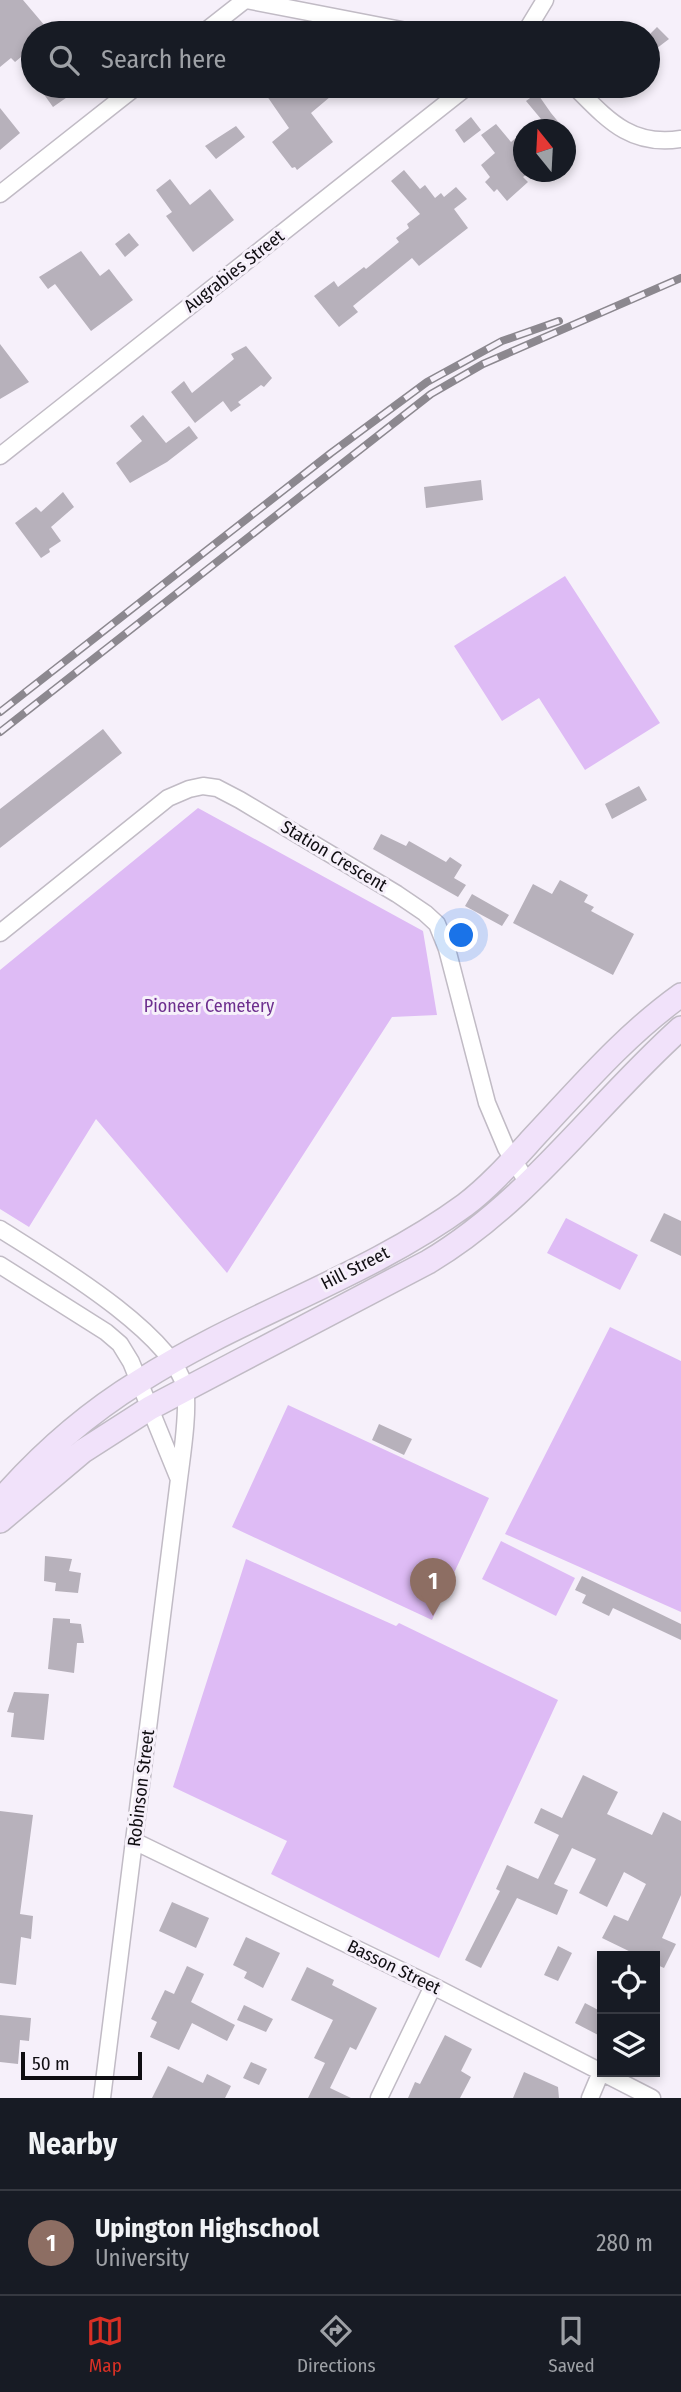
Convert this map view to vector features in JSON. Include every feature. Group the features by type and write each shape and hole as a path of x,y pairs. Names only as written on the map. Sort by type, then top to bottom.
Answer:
{"street":[{"path":"218,21 245,0 354,21"},
{"path":"532,21 545,0"},
{"path":"0,194 122,98"},
{"name":"Augrabies Street","path":"0,456 453,98"},
{"path":"587,98 623,131 649,139 681,139"},
{"name":"Station Crescent","path":"0,933 167,799 190,789 204,786 217,788 397,894 437,924 447,949 483,1091 513,1160 529,1185"},
{"name":"Hill Street","path":"0,1501 42,1457 94,1412 139,1381 374,1259 429,1229 467,1204 513,1160 622,1044 681,995"},
{"name":"Hill Street","path":"0,1521 83,1451 150,1408 436,1257 469,1236 529,1185 622,1085 681,1028"},
{"path":"0,1228 148,1333 172,1362 185,1388"},
{"path":"0,1265 113,1338 120,1344 139,1381"},
{"name":"Robinson Street","path":"139,1381 179,1479"},
{"name":"Robinson Street","path":"102,2098 179,1479 185,1388"},
{"name":"Basson Street","path":"134,1840 433,1986 597,2070"},
{"path":"379,2098 433,1986"},
{"path":"590,2098 599,2077"},
{"name":"Basson Street","path":"611,2077 652,2098"}],"green space":[{"path":"565,576 660,723 585,770 539,698 502,721 454,646"},
{"name":"Pioneer Cemetery","path":"198,808 423,931 437,1015 392,1017 227,1273 96,1119 29,1227 0,1209 0,970"},
{"path":"566,1218 638,1255 620,1290 547,1253"},
{"path":"610,1327 681,1361 681,1612 505,1534"},
{"path":"288,1405 489,1498 432,1620 232,1527"},
{"path":"501,1541 575,1578 556,1616 482,1579"},
{"path":"246,1559 396,1626 399,1623 558,1700 439,1958 271,1874 287,1841 173,1787"}],"building":[{"path":"0,0 23,0 41,21 21,21 21,57 15,62 11,58 0,67"},
{"path":"660,30 669,39 660,46"},
{"path":"47,98 66,98 53,107"},
{"path":"268,98 329,98 311,113 333,142 297,170 292,168 272,142 289,128"},
{"path":"530,98 540,98 556,119 541,119 526,101"},
{"path":"0,108 20,133 0,150"},
{"path":"471,117 481,130 464,143 455,130"},
{"path":"496,124 511,142 513,140 513,182 528,182 507,201 497,189 494,192 485,182 490,177 481,165 495,153 481,135"},
{"path":"236,126 245,137 216,159 205,146"},
{"path":"404,170 420,189 425,185 435,198 441,193 444,197 456,187 467,199 454,209 468,228 419,266 412,258 353,306 358,312 339,327 314,296 334,281 338,287 364,267 366,269 399,242 396,238 409,228 407,224 420,214 391,181"},
{"path":"170,179 190,205 210,189 234,220 193,252 166,216 172,212 156,190"},
{"path":"129,233 139,245 125,257 115,244"},
{"path":"81,251 100,276 109,269 133,300 91,331 55,284 48,289 39,277"},
{"path":"0,344 29,382 0,399"},
{"path":"246,346 272,378 264,387 261,385 238,402 241,405 231,412 223,401 195,423 171,392 184,381 192,393 234,359 231,354"},
{"path":"143,415 166,443 189,426 198,438 167,462 130,483 116,463 142,441 130,426"},
{"path":"481,480 483,500 426,508 424,487"},
{"path":"63,492 74,507 51,527 61,541 41,558 15,523 36,507 41,512"},
{"path":"103,729 122,753 0,848 0,809"},
{"path":"639,786 647,800 612,819 605,804"},
{"path":"381,834 406,846 409,841 446,862 450,857 462,865 454,878 466,885 458,897 373,849"},
{"path":"560,880 588,895 584,902 594,907 591,911 634,934 613,975 513,923 533,884 552,894"},
{"path":"472,894 509,915 502,926 465,906"},
{"path":"664,1213 681,1221 681,1256 650,1241"},
{"path":"379,1424 412,1439 404,1455 372,1440"},
{"path":"45,1556 72,1559 69,1571 81,1573 78,1593 55,1591 56,1583 44,1581"},
{"path":"582,1576 681,1624 681,1640 613,1608 609,1616 582,1603 586,1595 575,1590"},
{"path":"53,1618 70,1619 70,1623 81,1624 84,1643 77,1643 74,1673 48,1669"},
{"path":"14,1692 49,1694 44,1740 11,1737 14,1713 7,1712"},
{"path":"583,1775 618,1792 607,1814 652,1835 663,1812 681,1821 681,1895 662,1938 676,1944 664,1968 660,1966 660,1951 629,1951 602,1938 614,1915 628,1921 646,1884 624,1872 607,1907 579,1893 596,1859 572,1848 554,1884 568,1890 557,1915 517,1898 481,1968 465,1960 500,1891 496,1889 507,1865 538,1879 559,1835 534,1823 541,1808 562,1818"},
{"path":"0,1811 33,1815 20,1914 33,1916 31,1939 21,1937 16,1985 0,1983"},
{"path":"172,1902 209,1918 196,1948 159,1931"},
{"path":"246,1937 280,1953 263,1988 244,1978 247,1972 233,1965"},
{"path":"558,1946 572,1953 558,1981 544,1975"},
{"path":"187,1966 204,1974 191,2002 235,2025 227,2041 192,2023 179,2050 150,2037 157,2022 151,2019 165,1990 174,1994"},
{"path":"307,1967 334,1980 332,1985 377,2008 356,2050 350,2047 330,2088 351,2098 308,2098 325,2063 314,2058 333,2020 291,2000"},
{"path":"585,2003 597,2009 597,2034 575,2023"},
{"path":"244,2005 273,2019 266,2032 237,2020"},
{"path":"0,2015 31,2018 29,2041 20,2040 18,2064 0,2062"},
{"path":"445,2035 472,2049 461,2071 471,2077 460,2098 408,2098 415,2082 420,2084"},
{"path":"251,2062 267,2069 259,2085 243,2078"},
{"path":"168,2066 203,2083 207,2074 231,2086 225,2098 152,2098"},
{"path":"524,2072 558,2087 559,2098 513,2098"}],"railway":[{"path":"0,732 431,394 483,364 681,278"},
{"path":"0,712 331,453 427,382 502,341 559,321"}],"place":[{"name":"Upington Highschool","path":"433,1616"}]}
